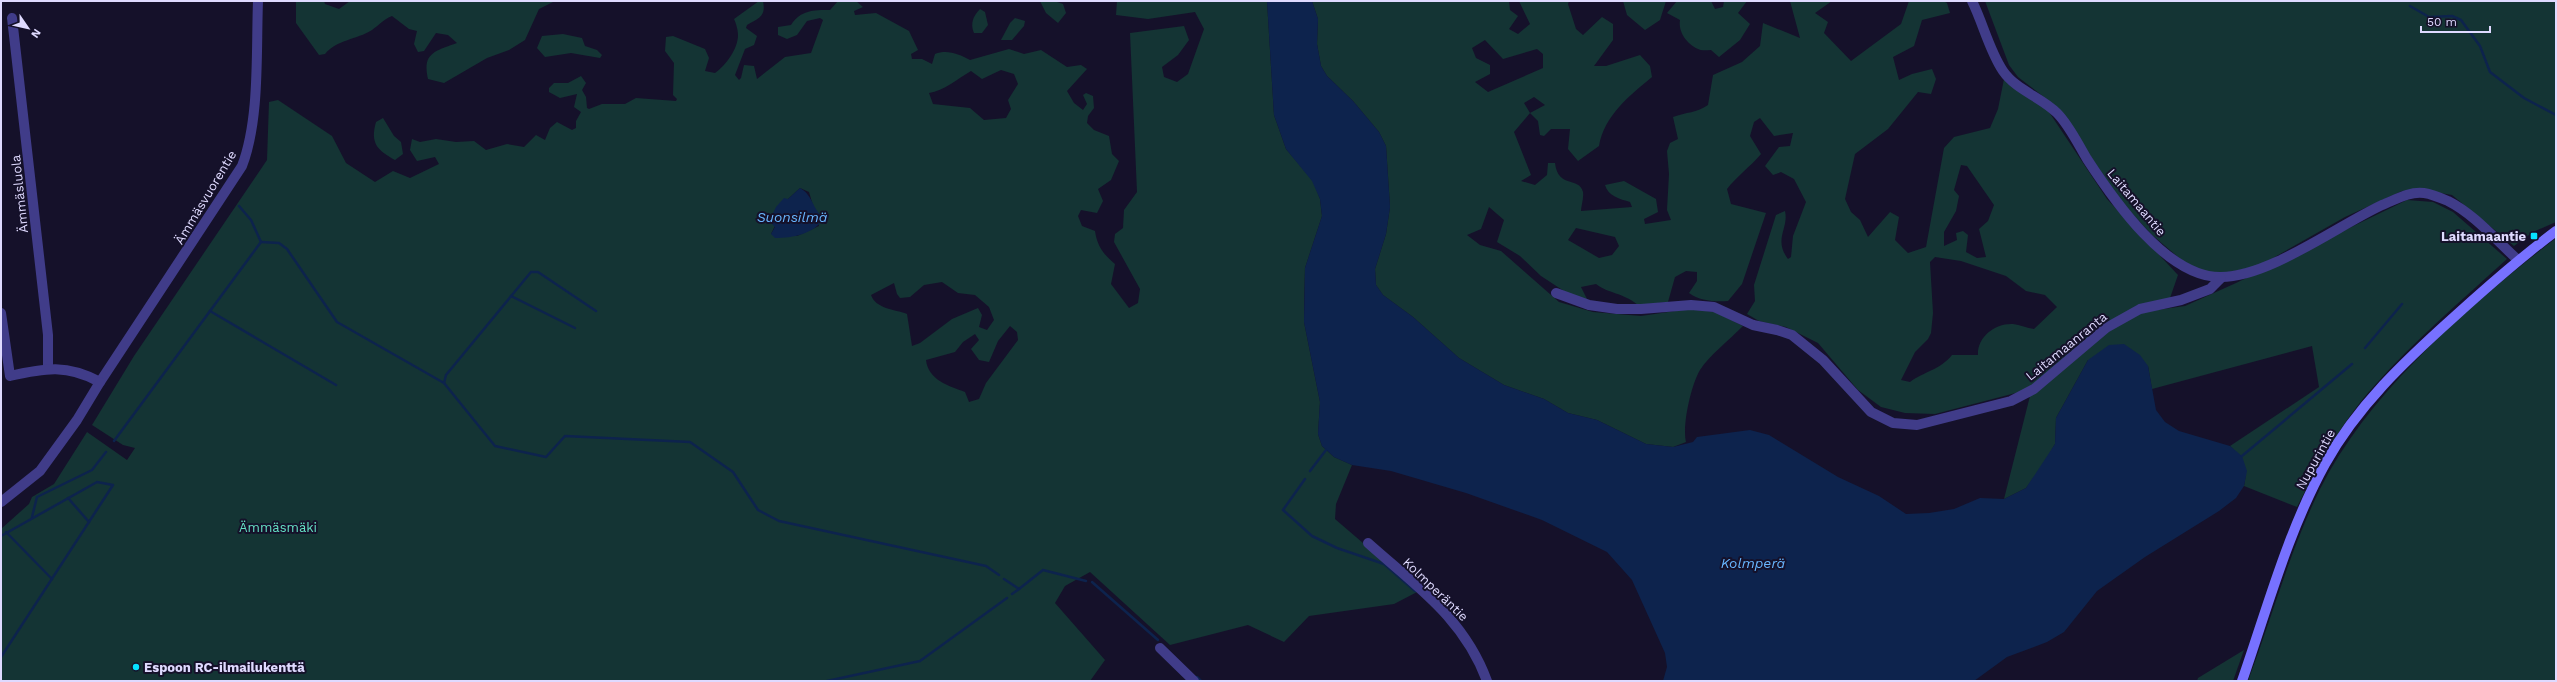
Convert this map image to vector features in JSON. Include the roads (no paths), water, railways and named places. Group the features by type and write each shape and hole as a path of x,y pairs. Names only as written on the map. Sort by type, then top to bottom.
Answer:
{"main road":[{"name":"Nupurintie","path":"2242,681 2288,549 2307,501 2325,464 2347,429 2382,385 2518,259 2556,231"}],"street":[{"name":"Ämmäsvuorentie","path":"1,502 40,471 77,420 100,382 242,166 250,146 253,126 258,1"},
{"name":"Laitamaantie","path":"1972,1 1997,61 2004,72 2015,83 2059,114 2108,192 2147,238 2186,269 2221,278 2243,275 2279,261 2353,219 2405,195 2423,193 2447,201 2469,215 2518,259"},
{"name":"Ämmäsluola","path":"12,18 48,335 48,367"},
{"name":"Laitamaanranta","path":"1556,293 1589,305 1617,309 1641,309 1690,304 1714,307 1753,325 1777,330 1792,336 1823,360 1871,412 1893,423 1916,426 2011,401 2034,389 2106,328 2140,309 2181,300 2210,289 2221,278"},
{"path":"1,313 10,376 48,367 86,374 100,382"},
{"name":"Kolmperäntie","path":"1368,543 1449,615 1467,637 1487,681"},
{"path":"1160,648 1194,681"}],"water":[{"name":"Kolmperä","path":"1267,1 1312,1 1318,19 1317,44 1321,66 1327,76 1353,101 1379,132 1386,146 1390,207 1386,234 1375,269 1376,285 1383,295 1413,317 1459,358 1504,385 1544,399 1568,413 1597,420 1646,444 1673,447 1693,442 1697,437 1750,430 1769,435 1838,477 1879,496 1906,514 1929,513 1954,509 1980,498 2004,499 2026,488 2055,444 2056,418 2088,360 2109,345 2124,344 2140,355 2148,366 2156,410 2165,422 2179,431 2230,446 2242,456 2247,471 2244,486 2236,498 2219,511 2145,557 2097,591 2064,632 2047,642 2007,657 1974,681 1663,681 1667,667 1665,653 1632,580 1607,552 1542,520 1466,493 1391,471 1352,465 1334,457 1322,446 1318,434 1320,402 1304,322 1305,268 1322,216 1320,199 1312,181 1286,149 1274,115"},
{"name":"Suonsilmä","path":"800,188 808,194 817,210 824,218 815,228 802,234 775,238 771,234 775,227 769,221 776,207 784,198 788,199"}],"waterway":[{"path":"2410,6 2429,17 2452,16 2461,20 2480,46 2490,72 2524,98 2556,115"},
{"path":"114,441 261,242 251,220 239,206"},
{"path":"261,242 279,243 287,249 337,322 444,383 495,446 546,457 565,436 690,442 733,472 758,510 779,521 986,566 999,575"},
{"path":"444,383 446,375 531,272 538,272 596,311"},
{"path":"511,296 575,328"},
{"path":"2365,348 2402,304"},
{"path":"210,311 336,385"},
{"path":"2242,456 2352,364"},
{"path":"1310,471 1326,450"},
{"path":"32,517 37,497 92,470 106,452"},
{"path":"1305,479 1283,510 1312,536 1337,548 1384,564 1415,591"},
{"path":"1,536 97,482 113,485 1,657"},
{"path":"68,498 89,522"},
{"path":"6,532 52,579"},
{"path":"1004,579 1019,589 1043,570 1086,581"},
{"path":"1092,582 1158,640"},
{"path":"1012,594 1019,589"},
{"path":"827,681 920,661 1007,598"},
{"path":"1197,677 1201,681"}],"place":[{"name":"Laitamaantie","path":"2534,236"},
{"name":"Espoon RC-ilmailukenttä","path":"136,667"}],"park label":[{"name":"Ämmäsmäki","path":"278,527"}]}
